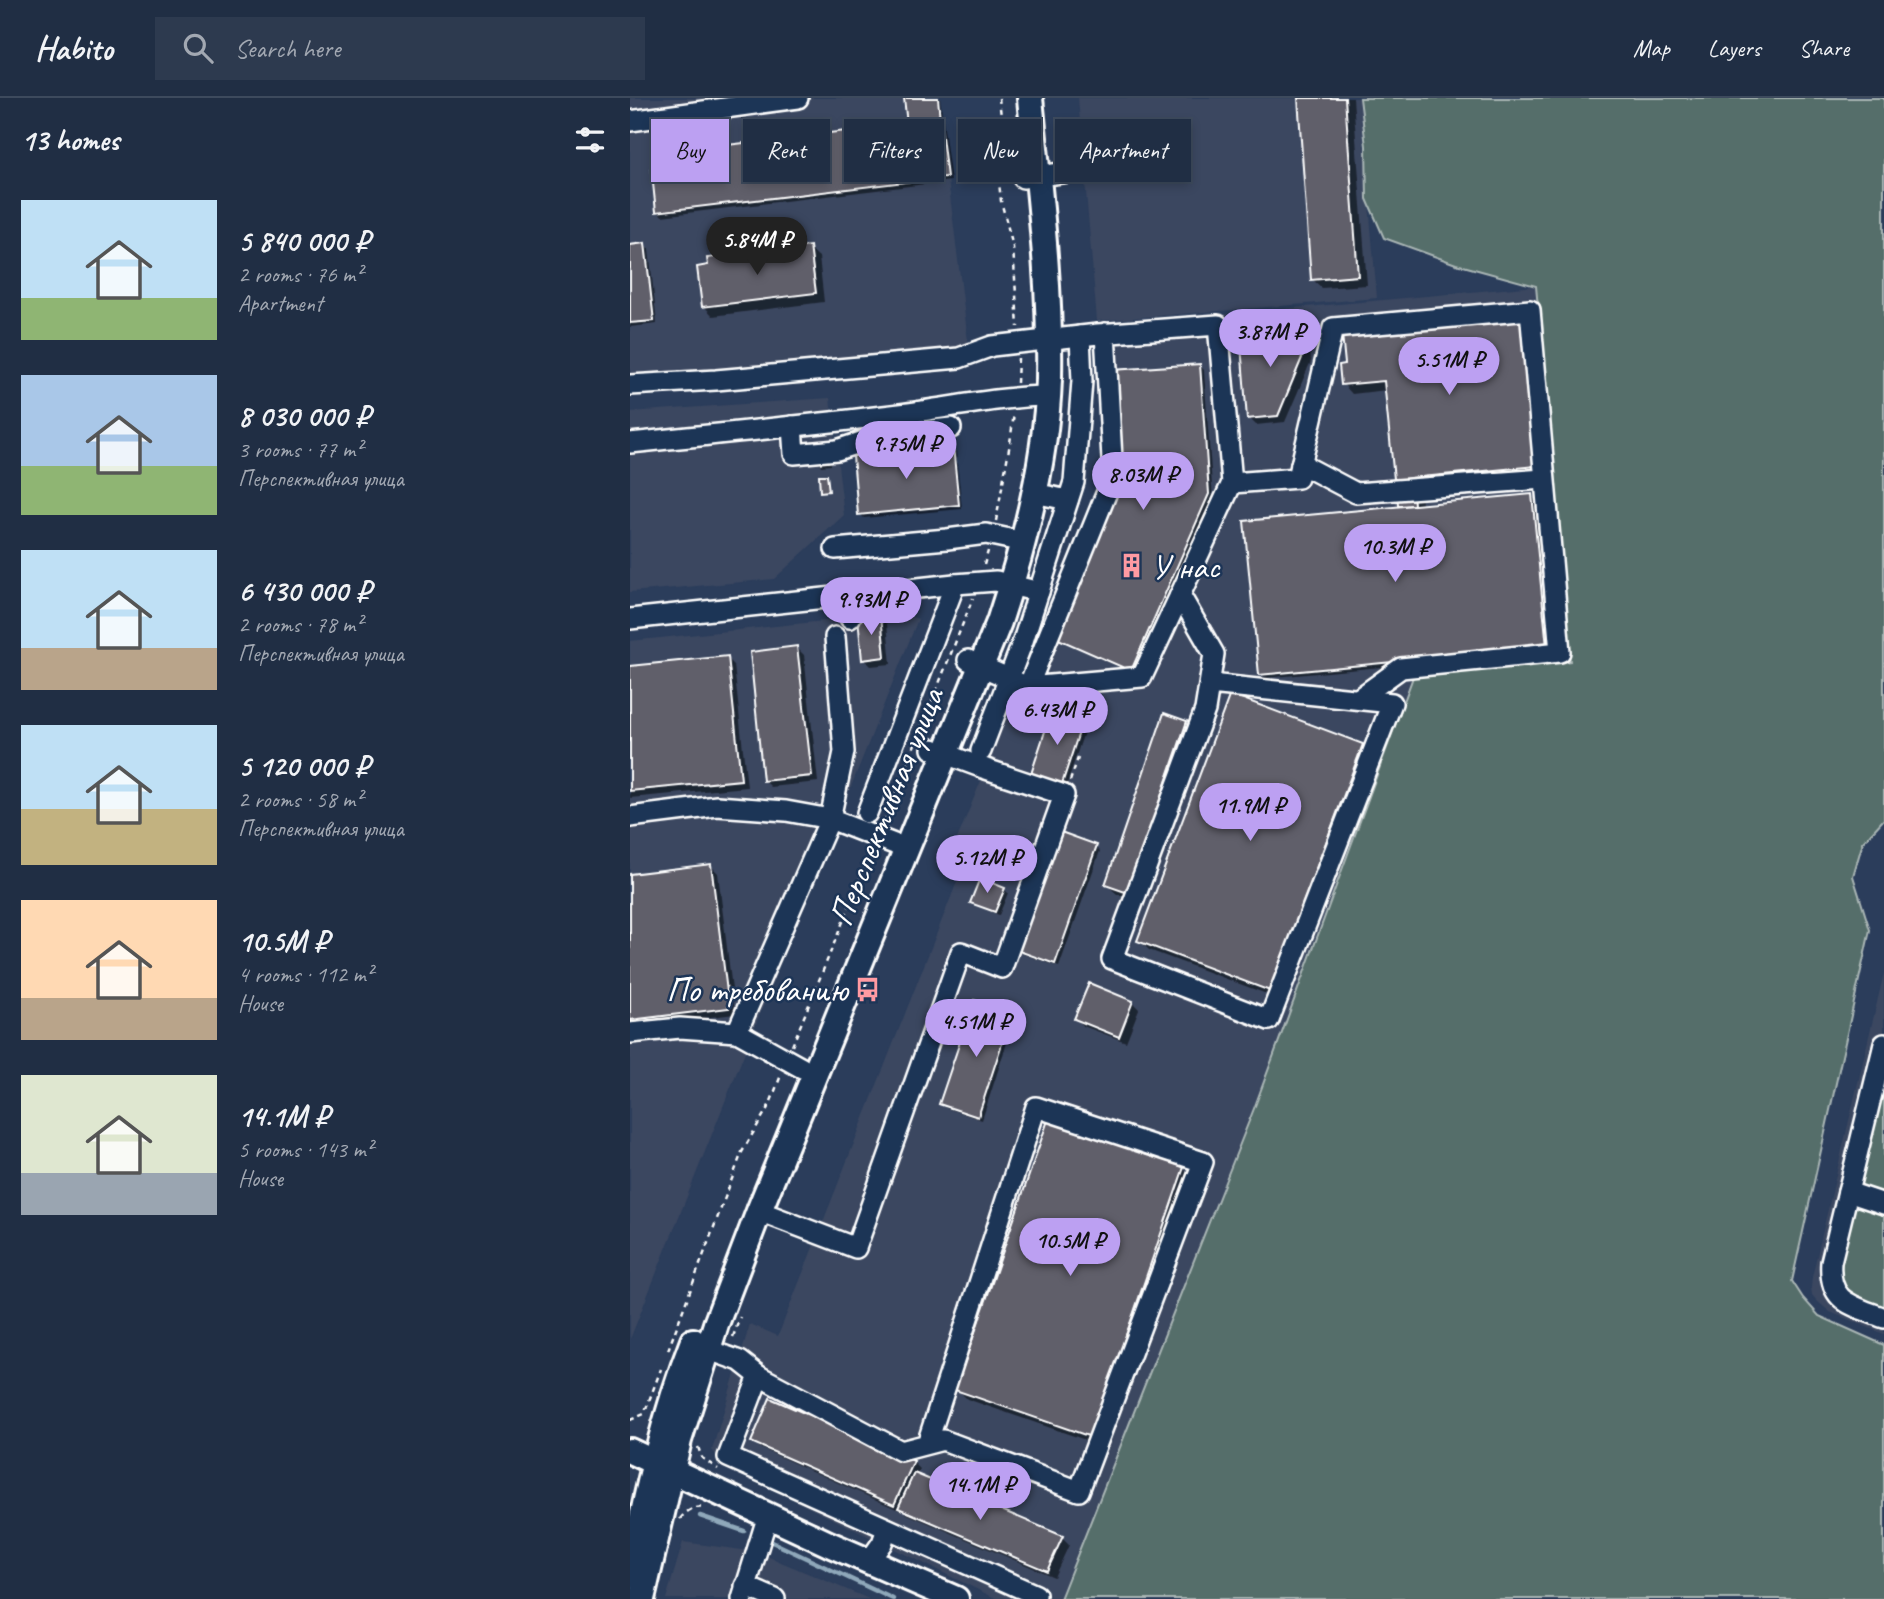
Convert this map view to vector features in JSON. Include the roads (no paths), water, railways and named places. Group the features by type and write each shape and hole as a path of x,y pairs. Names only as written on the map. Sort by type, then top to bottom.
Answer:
{"main road":[{"name":"Перспективная улица","path":"1015,98 1019,119"},
{"name":"Перспективная улица","path":"1030,98 1030,119"},
{"name":"Перспективная улица","path":"630,1576 663,1466 679,1440 706,1349 975,663 985,617 1004,583 1016,540 1034,493 1040,465 1041,340 1032,291 1030,182"},
{"name":"Перспективная улица","path":"1016,540 1025,462 1040,396"},
{"name":"Перспективная улица","path":"642,1599 663,1466 688,1354 802,1068 901,846"},
{"path":"630,1451 829,1544 956,1599"}],"lane":[{"path":"630,121 798,98"},
{"path":"1232,483 1298,478 1334,328 1530,310 1560,652 1401,668 1358,699"},
{"path":"630,385 958,358 992,346 1105,333 1217,325 1232,483 1142,677 1028,687 975,663"},
{"path":"1028,687 1113,477 1105,333"},
{"path":"981,751 1010,678 1074,482 1081,394 1080,336"},
{"path":"630,443 1040,396"},
{"path":"792,426 794,454 837,450 879,436 951,428"},
{"path":"1301,464 1356,493 1544,479"},
{"path":"1034,493 1068,500"},
{"path":"835,549 986,534 1016,540"},
{"path":"630,619 955,584 1004,583 1039,592"},
{"path":"867,813 955,584"},
{"path":"850,618 862,594"},
{"path":"1180,595 1214,654 1210,684 1205,710 1112,959 1269,1020 1392,703 1210,684"},
{"path":"737,1032 830,819 844,751 835,637"},
{"path":"759,1211 856,1248 961,952 1002,968 1065,795 939,751"},
{"path":"630,817 717,806 786,811 830,819 901,846"},
{"path":"630,1033 680,1028 737,1032 802,1068"},
{"path":"1884,1044 1831,1262 1831,1282 1834,1290 1847,1303 1884,1318"},
{"path":"706,1349 740,1361 759,1376 901,1451 943,1440 1079,1491 1203,1161 1036,1107 927,1444"},
{"path":"1848,1192 1884,1204"},
{"path":"759,1376 728,1457 1036,1595 1034,1599"},
{"path":"768,1515 743,1593 775,1599"},
{"path":"870,1560 882,1543 887,1529"}],"waterway":[{"path":"700,1516 744,1531"},
{"path":"770,1541 893,1599"}],"place":[{"name":"У нас","path":"1131,566"},
{"name":"По требованию","path":"868,989"}]}
